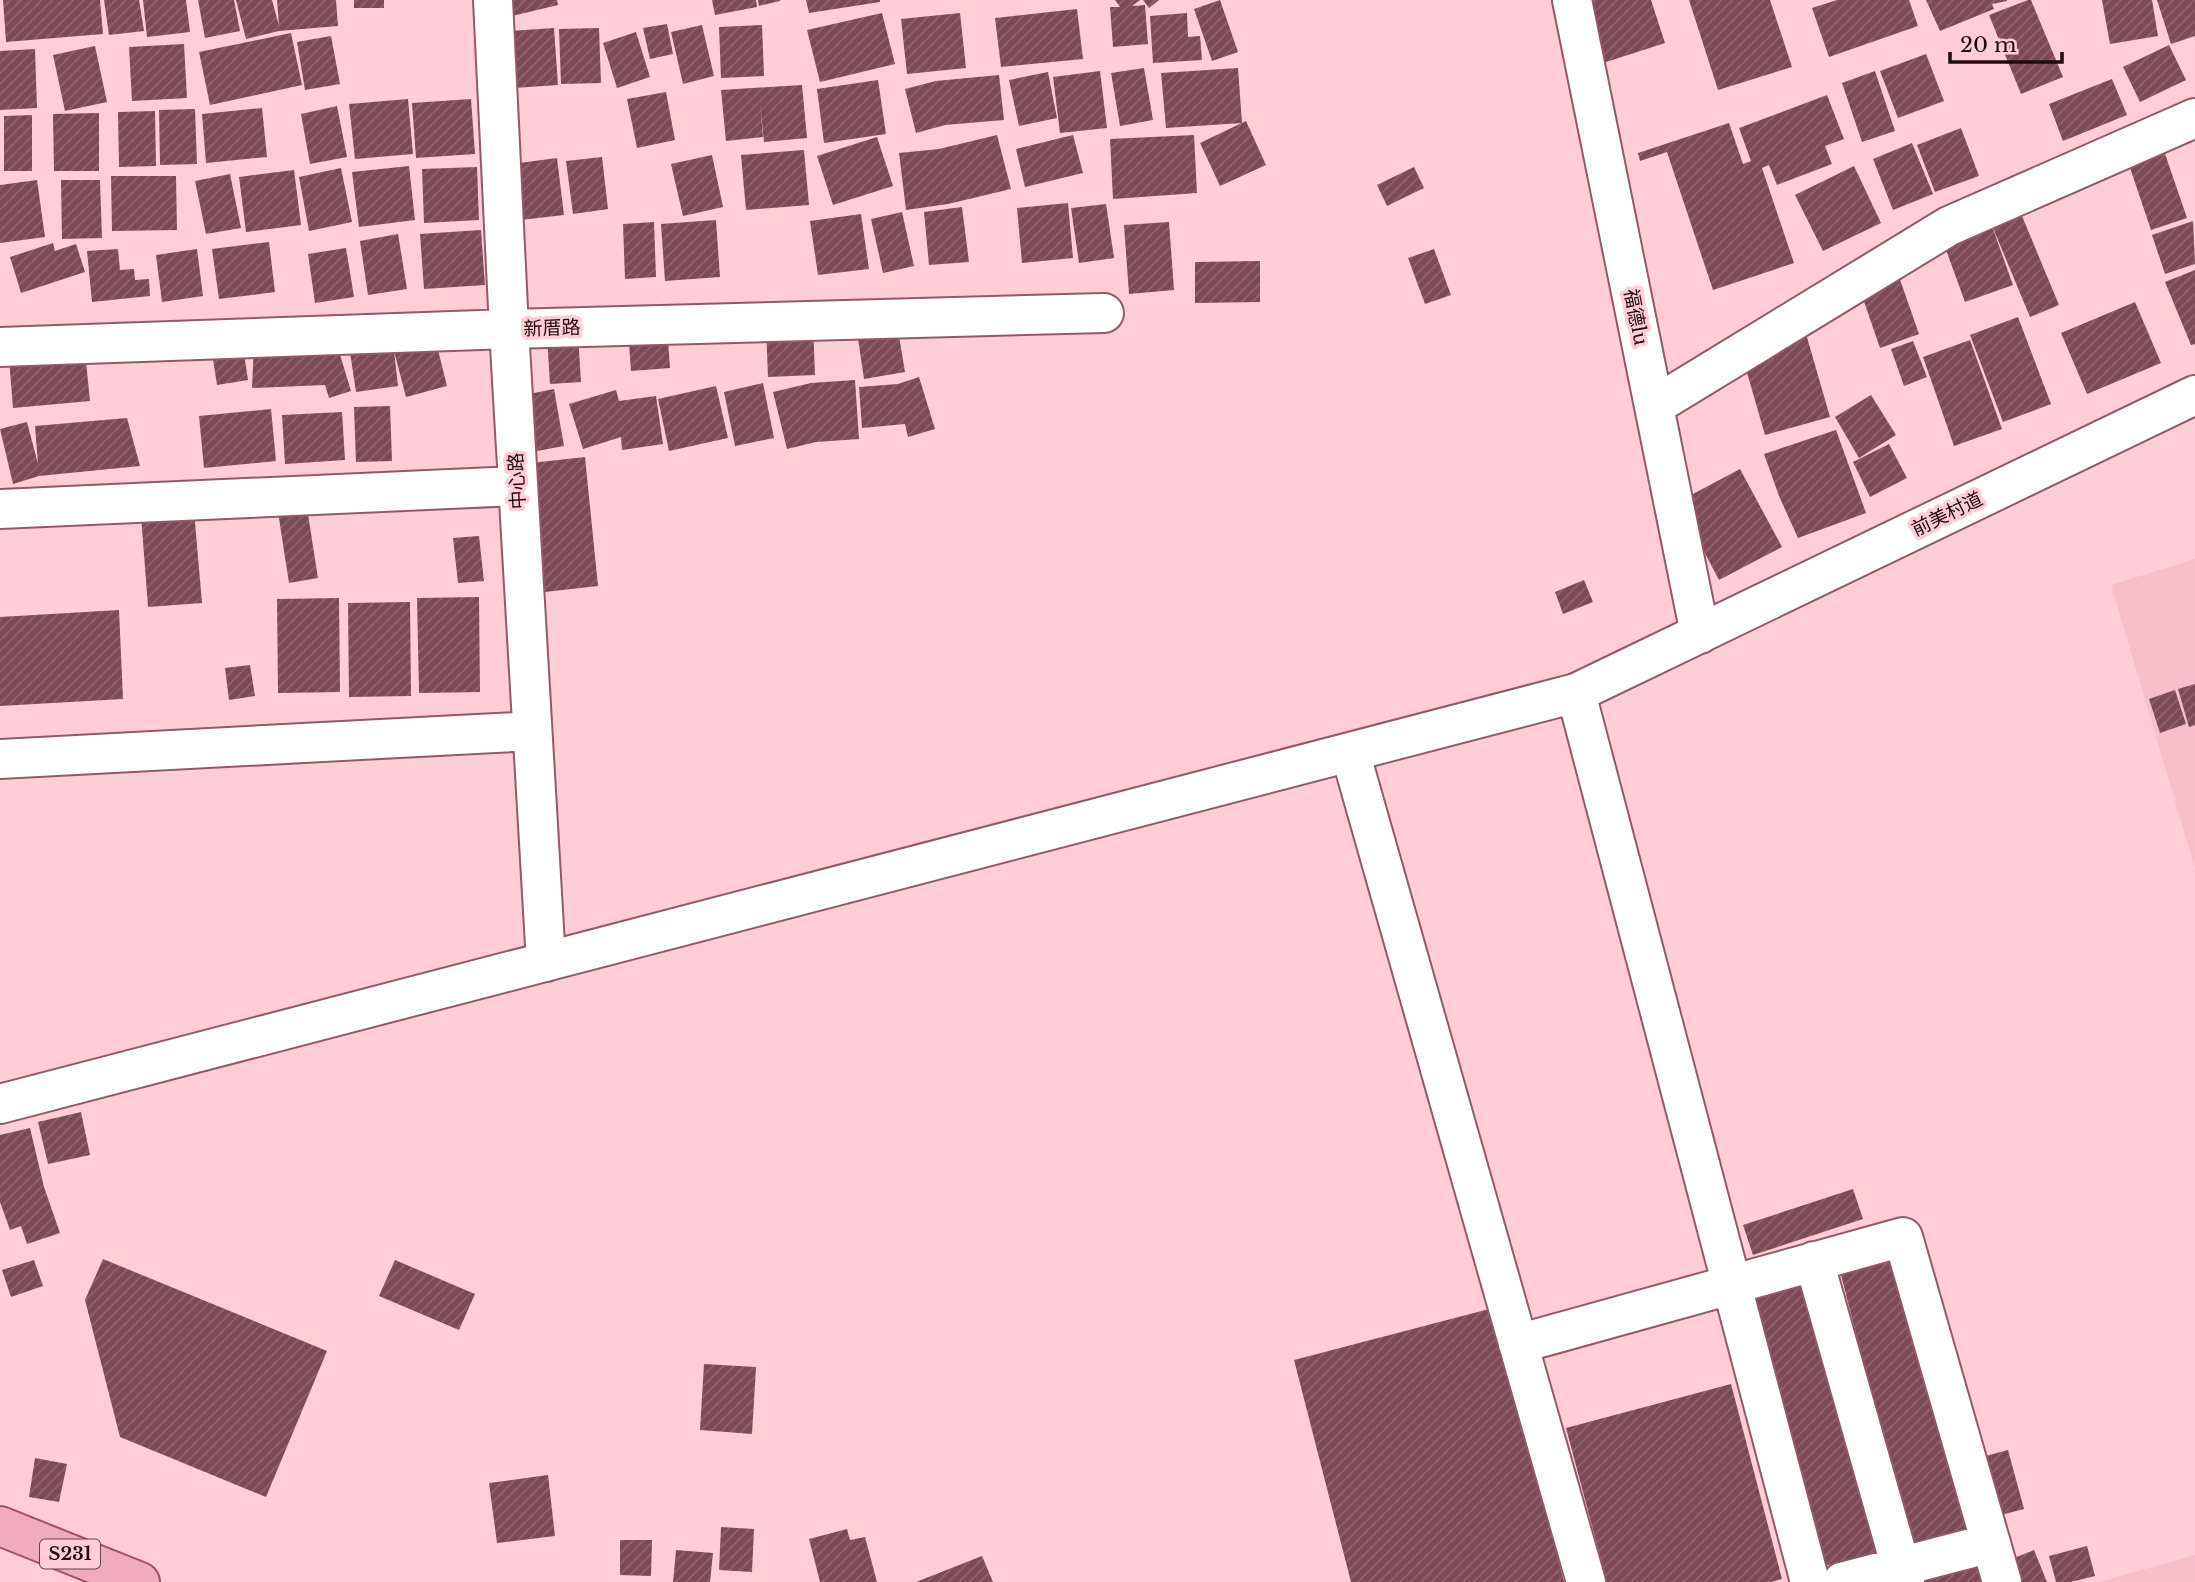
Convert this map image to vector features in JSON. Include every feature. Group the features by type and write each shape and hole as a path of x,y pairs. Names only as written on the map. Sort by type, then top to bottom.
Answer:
{"main road":[{"name":"S231","path":"0,1526 140,1582"}],"street":[{"name":"中心路","path":"492,0 546,962"},
{"name":"福德lu","path":"1572,0 1699,634"},
{"path":"1654,406 1949,226 2195,117"},
{"name":"新厝路","path":"0,347 509,329 1104,313"},
{"name":"前美村道","path":"0,1104 1576,694 2195,395"},
{"path":"0,509 518,486"},
{"path":"1576,694 1810,1582"},
{"path":"0,760 532,731"},
{"path":"1350,752 1586,1582"},
{"path":"1518,1344 1903,1237 2002,1582"},
{"path":"1814,1261 1903,1574"},
{"path":"1842,1582 1903,1574 1991,1543"}],"shaded area":[{"path":"2195,559 2195,868 2111,585"},
{"path":"2195,1555 2195,1582 2099,1582"}],"building":[{"path":"3,0 100,0 103,34 6,42"},
{"path":"104,0 139,0 144,31 109,35"},
{"path":"143,0 186,0 190,32 147,37"},
{"path":"198,0 234,0 240,31 205,38"},
{"path":"236,0 272,0 279,26 277,0 336,0 338,26 279,31 246,39"},
{"path":"354,0 384,0 384,8 354,8"},
{"path":"494,0 557,0 558,5 500,19"},
{"path":"712,0 756,0 757,7 715,15"},
{"path":"758,0 780,0 780,1 759,6"},
{"path":"806,0 880,0 880,2 809,13"},
{"path":"1115,0 1140,0 1132,6 1145,5 1148,44 1113,47 1110,7 1120,7"},
{"path":"1143,0 1159,0 1149,8"},
{"path":"1220,0 1238,52 1212,61 1194,9"},
{"path":"1583,0 1651,0 1665,43 1603,63"},
{"path":"1689,0 1770,0 1792,67 1718,90"},
{"path":"1837,0 1909,0 1918,26 1829,57 1812,8"},
{"path":"1926,0 2007,1 1992,4 1994,9 1940,31"},
{"path":"2031,0 2063,77 2021,94 1989,15"},
{"path":"2102,0 2152,0 2158,36 2110,44"},
{"path":"2157,0 2195,0 2195,36 2171,44"},
{"path":"1077,9 1083,59 1001,67 995,18"},
{"path":"882,13 895,64 820,82 807,30"},
{"path":"960,13 966,68 907,74 901,19"},
{"path":"1187,13 1188,37 1200,36 1202,60 1153,63 1150,16"},
{"path":"667,24 673,54 650,59 643,28"},
{"path":"702,25 714,76 683,84 671,32"},
{"path":"762,25 764,76 721,78 719,27"},
{"path":"554,28 558,85 514,88 510,31"},
{"path":"599,28 601,83 561,84 559,29"},
{"path":"636,32 650,77 617,88 603,43"},
{"path":"291,33 302,85 210,105 199,52"},
{"path":"331,36 340,84 305,90 297,42"},
{"path":"184,44 187,98 132,101 129,47"},
{"path":"2169,45 2186,80 2140,102 2123,67"},
{"path":"95,46 107,102 65,111 53,55"},
{"path":"35,49 37,108 0,110 0,51"},
{"path":"1926,54 1944,101 1898,118 1880,71"},
{"path":"1144,68 1153,120 1120,126 1111,73"},
{"path":"1238,68 1242,123 1166,128 1161,73"},
{"path":"1100,71 1107,128 1060,133 1053,77"},
{"path":"1875,71 1895,131 1862,142 1842,83"},
{"path":"1048,72 1057,118 1019,126 1009,80"},
{"path":"999,75 1004,120 945,125 916,133 905,89 936,81"},
{"path":"2112,79 2127,115 2063,141 2049,104"},
{"path":"878,80 886,134 824,143 817,89"},
{"path":"802,85 807,138 764,142 760,102 763,137 726,141 721,90"},
{"path":"666,92 675,140 637,148 627,99"},
{"path":"1827,95 1844,139 1825,146 1832,164 1777,185 1769,165 1762,168 1794,263 1713,290 1667,152 1640,161 1638,153 1729,123 1743,164 1751,161 1739,128"},
{"path":"408,99 413,154 355,159 349,104"},
{"path":"471,99 475,154 416,158 412,103"},
{"path":"337,106 347,157 310,164 301,114"},
{"path":"262,108 267,157 206,163 202,114"},
{"path":"195,109 197,164 160,165 159,110"},
{"path":"155,111 156,166 119,167 118,112"},
{"path":"99,113 99,171 54,171 53,114"},
{"path":"32,115 32,171 4,171 4,116"},
{"path":"1246,121 1266,165 1220,186 1200,143"},
{"path":"1961,128 1979,176 1935,192 1917,145"},
{"path":"997,135 1011,189 948,204 906,210 899,153 939,149"},
{"path":"1073,135 1083,173 1025,187 1016,149"},
{"path":"1194,135 1197,193 1113,199 1110,139"},
{"path":"877,137 893,186 833,205 817,156"},
{"path":"1912,143 1933,194 1893,210 1873,159"},
{"path":"2162,145 2187,218 2151,230 2126,156"},
{"path":"804,150 809,205 746,210 741,155"},
{"path":"712,155 723,207 683,216 671,164"},
{"path":"602,157 608,209 573,214 566,161"},
{"path":"557,158 564,215 512,221 504,165"},
{"path":"409,166 415,220 359,227 352,172"},
{"path":"1854,166 1881,223 1823,251 1795,195"},
{"path":"477,167 479,220 424,223 422,169"},
{"path":"1414,167 1424,188 1387,206 1377,185"},
{"path":"341,168 352,222 309,231 299,177"},
{"path":"294,170 301,225 246,232 239,177"},
{"path":"230,174 241,228 206,234 195,181"},
{"path":"111,176 176,176 177,230 112,231"},
{"path":"37,180 45,237 0,243 0,185"},
{"path":"61,180 100,180 102,238 62,239"},
{"path":"1068,203 1073,258 1022,263 1017,208"},
{"path":"1106,204 1114,258 1079,263 1071,208"},
{"path":"962,207 969,262 929,265 924,212"},
{"path":"902,212 914,266 883,273 871,219"},
{"path":"861,214 869,269 818,275 810,221"},
{"path":"2022,216 2059,305 2030,317 1993,228"},
{"path":"716,220 720,277 665,281 661,224"},
{"path":"2193,221 2195,264 2165,274 2152,235"},
{"path":"654,222 656,277 625,279 623,224"},
{"path":"1169,222 1174,290 1129,294 1124,225"},
{"path":"1993,229 2013,285 1965,302 1945,247"},
{"path":"481,230 485,285 424,289 420,234"},
{"path":"398,234 407,289 368,295 360,241"},
{"path":"269,242 275,292 219,299 212,249"},
{"path":"53,243 55,251 76,244 85,272 21,293 10,257"},
{"path":"346,248 354,297 315,303 308,254"},
{"path":"118,249 120,270 134,269 135,280 149,279 150,296 92,302 87,251"},
{"path":"197,249 203,296 162,302 156,255"},
{"path":"1434,249 1451,295 1425,304 1408,258"},
{"path":"1260,261 1260,302 1195,303 1195,262"},
{"path":"2195,270 2195,344 2191,345 2165,282"},
{"path":"1897,271 1919,334 1880,348 1858,284"},
{"path":"2135,302 2161,363 2087,394 2061,333"},
{"path":"2018,317 2051,404 2003,422 1970,335"},
{"path":"896,318 905,372 864,379 856,325"},
{"path":"1802,320 1830,417 1765,435 1737,338"},
{"path":"813,324 815,375 768,377 766,326"},
{"path":"667,326 670,368 631,371 628,330"},
{"path":"433,330 447,386 406,397 394,351 398,386 356,392 349,346"},
{"path":"578,335 581,382 550,384 547,336"},
{"path":"335,338 351,391 329,398 325,385 252,388 254,344"},
{"path":"1970,340 2002,429 1954,446 1923,357"},
{"path":"242,341 248,380 217,385 211,346"},
{"path":"1913,341 1927,377 1904,386 1891,349"},
{"path":"85,352 90,401 13,408 9,359"},
{"path":"919,377 935,429 908,437 905,424 862,428 859,387 898,384"},
{"path":"855,380 859,439 816,442 787,449 773,392 811,383"},
{"path":"763,383 774,438 735,446 724,392"},
{"path":"716,386 728,438 669,451 658,399"},
{"path":"554,389 564,446 521,454 529,394"},
{"path":"616,390 619,401 656,396 663,444 622,450 621,437 583,449 569,404"},
{"path":"1871,395 1896,435 1859,458 1835,417"},
{"path":"390,406 392,461 356,462 354,407"},
{"path":"271,409 276,461 204,468 199,416"},
{"path":"342,412 345,460 285,464 282,415"},
{"path":"127,418 140,466 39,476 13,484 0,429 27,422 38,464 35,426"},
{"path":"1836,430 1866,513 1798,538 1764,454"},
{"path":"1889,444 1907,478 1870,497 1853,462"},
{"path":"585,457 598,586 527,594 513,465"},
{"path":"1740,469 1782,547 1719,580 1678,502"},
{"path":"307,508 318,578 289,583 278,512"},
{"path":"194,511 202,603 148,607 141,515"},
{"path":"479,536 484,581 458,583 453,538"},
{"path":"1584,580 1593,602 1563,614 1555,592"},
{"path":"479,597 480,692 419,693 417,598"},
{"path":"339,598 340,692 278,693 277,599"},
{"path":"410,602 411,696 349,697 348,603"},
{"path":"119,610 123,699 0,706 0,617"},
{"path":"250,665 255,696 229,700 225,668"},
{"path":"2195,684 2195,725 2189,727 2178,689"},
{"path":"2175,690 2186,724 2160,733 2149,699"},
{"path":"81,1112 90,1155 48,1164 38,1122"},
{"path":"30,1128 44,1187 60,1233 27,1244 21,1226 10,1230 0,1202 0,1135"},
{"path":"1853,1189 1863,1219 1753,1255 1743,1225"},
{"path":"1897,1257 1967,1530 1910,1545 1840,1271"},
{"path":"103,1259 327,1351 266,1497 120,1437 85,1300"},
{"path":"34,1260 43,1286 11,1297 2,1270"},
{"path":"395,1260 475,1294 459,1330 379,1296"},
{"path":"1812,1278 1882,1551 1825,1566 1755,1293"},
{"path":"1493,1308 1564,1582 1351,1582 1294,1360"},
{"path":"704,1364 756,1367 752,1434 700,1430"},
{"path":"1731,1384 1782,1579 1771,1582 1607,1582 1566,1428"},
{"path":"2008,1450 2024,1509 1997,1516 1982,1457"},
{"path":"35,1458 67,1464 59,1502 29,1497"},
{"path":"548,1475 555,1536 497,1543 489,1483"},
{"path":"721,1527 754,1529 752,1572 719,1570"},
{"path":"847,1529 850,1540 865,1537 877,1582 820,1582 809,1539"},
{"path":"620,1540 652,1540 651,1576 620,1575"},
{"path":"2087,1546 2095,1576 2071,1582 2056,1582 2049,1556"},
{"path":"676,1550 713,1553 710,1582 673,1582"},
{"path":"2034,1550 2047,1582 2015,1582 2007,1561"},
{"path":"982,1556 993,1582 916,1582"},
{"path":"1985,1563 1990,1582 1926,1582 1926,1579"}]}
